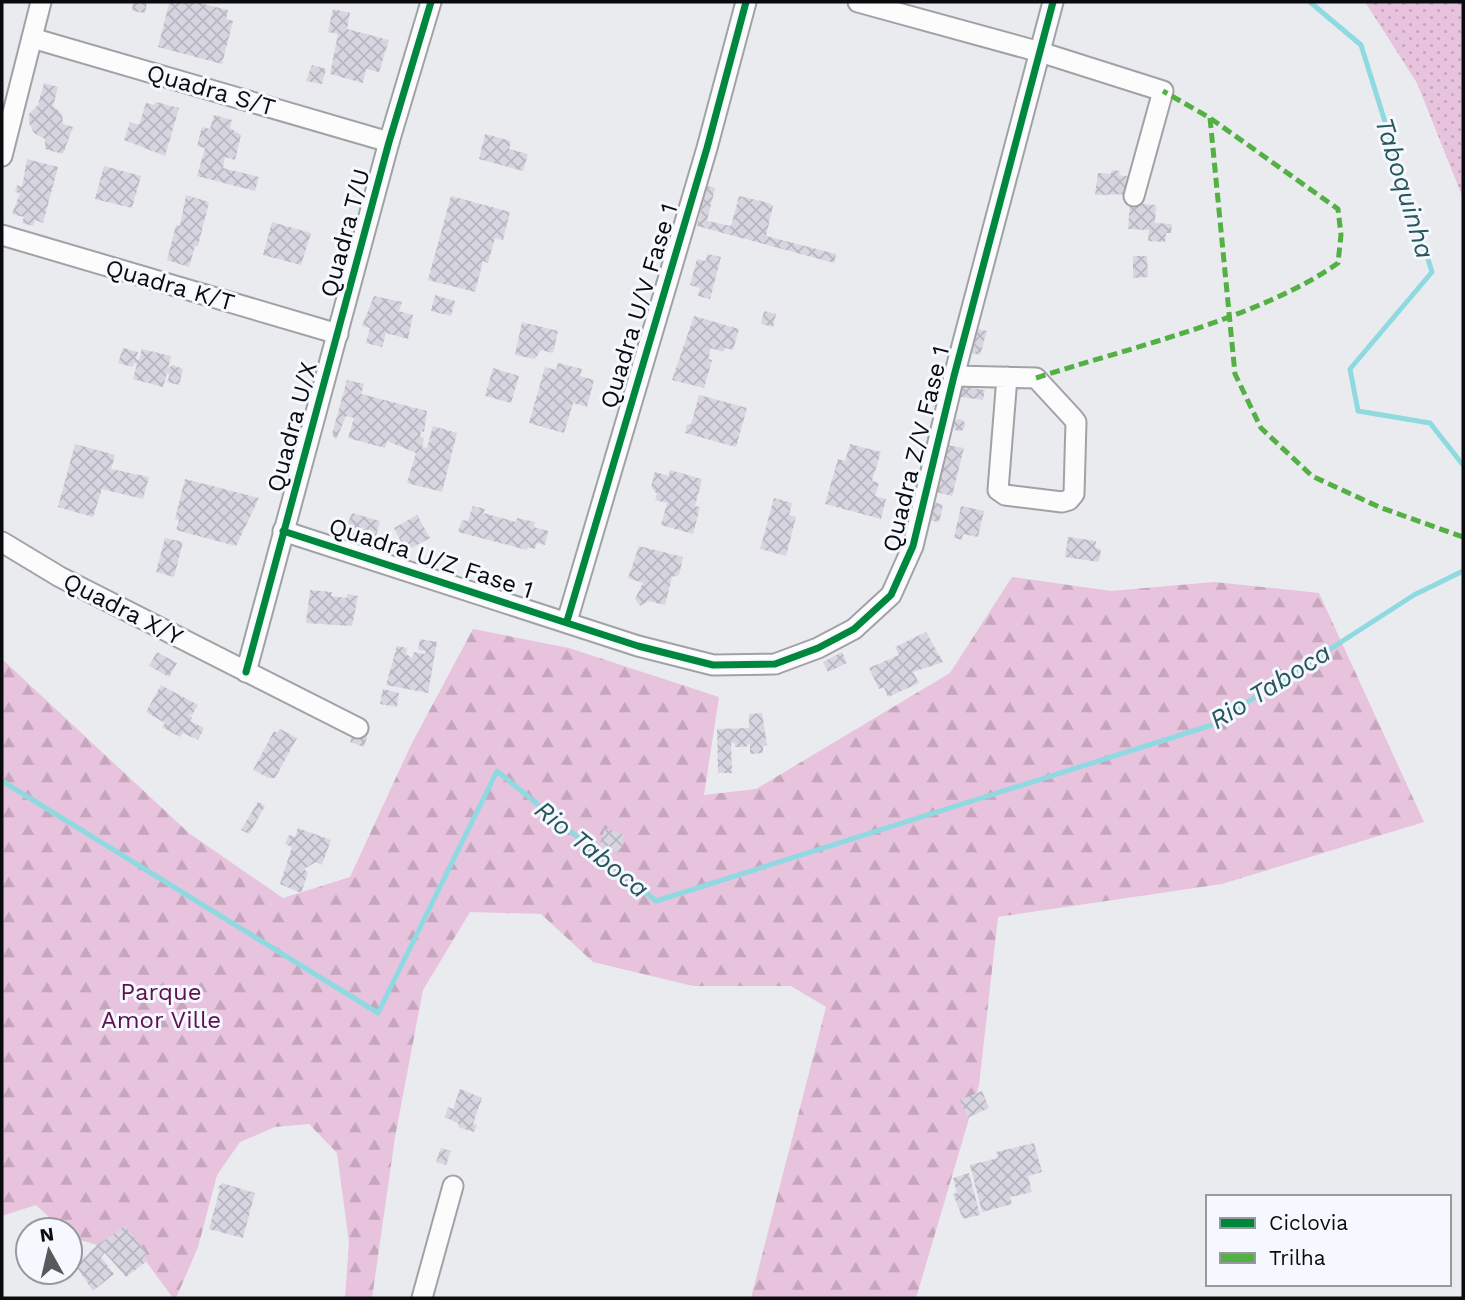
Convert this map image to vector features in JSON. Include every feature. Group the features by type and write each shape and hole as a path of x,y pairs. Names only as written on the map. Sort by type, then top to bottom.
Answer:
{"street":[{"path":"2,156 41,2"},
{"name":"Quadra T/U","path":"338,334 389,142 431,2"},
{"name":"Quadra U/V Fase 1","path":"567,621 747,2"},
{"path":"858,2 1040,52 1163,91 1134,196"},
{"name":"Quadra Z/V Fase 1","path":"567,621 638,646 713,665 775,664 818,648 854,629 891,595 907,566 954,376 1053,2"},
{"name":"Quadra S/T","path":"32,38 389,142"},
{"name":"Quadra K/T","path":"2,235 338,334"},
{"name":"Quadra U/X","path":"247,672 338,334"},
{"path":"954,376 1007,377 1035,378 1076,422 1074,494 1069,500 1062,502 1005,495 998,490 1007,377"},
{"name":"Quadra U/Z Fase 1","path":"283,531 567,621"},
{"name":"Quadra X/Y","path":"2,542 60,577 358,729"},
{"path":"422,1298 453,1186"}],"green space":[{"path":"1365,2 1463,2 1463,198 1417,83"},
{"name":"Parque Amor Ville","path":"1012,577 1111,591 1214,582 1319,593 1424,822 1222,884 998,917 979,1085 916,1298 751,1298 826,1007 791,986 693,986 593,962 541,914 470,912 423,990 395,1137 372,1298 345,1298 349,1242 337,1153 309,1124 275,1127 240,1142 217,1175 198,1247 176,1298 173,1298 137,1249 103,1247 84,1241 84,1216 48,1216 36,1205 2,1216 2,659 190,834 283,898 350,877 411,745 473,629 569,648 719,697 704,795 756,789 950,673"}],"building":[{"path":"133,2 147,2 145,13 132,11"},
{"path":"163,2 195,2 228,10 226,19 233,21 222,64 158,47 169,4"},
{"path":"333,9 350,13 347,29 389,40 379,72 366,69 363,83 330,74 338,34 328,32"},
{"path":"312,65 326,69 322,84 306,81"},
{"path":"44,83 58,87 53,106 62,114 63,124 73,127 63,154 45,149 45,139 34,133 29,123 29,114 38,105"},
{"path":"156,102 179,108 165,156 124,140 130,122 139,125 146,103 155,105"},
{"path":"214,115 232,120 230,128 241,135 235,160 225,157 223,168 259,177 255,191 197,176 205,148 197,146 202,127 210,129"},
{"path":"485,134 511,141 509,149 528,154 523,171 479,159"},
{"path":"27,159 58,167 43,223 35,220 33,226 22,223 24,217 12,214 20,193 15,192 17,185 22,187"},
{"path":"104,166 141,176 132,208 95,199"},
{"path":"1112,170 1120,171 1119,175 1131,177 1130,194 1095,195 1098,173 1111,174"},
{"path":"707,186 715,188 707,221 731,226 739,196 769,203 773,206 766,236 836,254 834,263 697,226"},
{"path":"186,195 209,202 198,246 195,246 189,267 167,260 176,225 180,226"},
{"path":"451,196 510,212 503,240 495,238 488,263 483,261 475,292 428,280"},
{"path":"1130,203 1156,205 1155,223 1172,224 1171,233 1166,233 1165,242 1148,241 1149,230 1128,229"},
{"path":"272,222 311,233 301,265 263,255"},
{"path":"707,254 721,257 710,299 698,296 700,288 690,285 697,259 706,261"},
{"path":"1133,256 1147,256 1148,277 1133,278"},
{"path":"435,295 455,301 451,316 431,311"},
{"path":"374,296 402,302 399,311 413,315 408,339 386,333 382,347 366,343 370,328 362,326"},
{"path":"764,311 776,314 773,327 761,324"},
{"path":"694,316 739,329 733,350 725,348 723,352 711,348 708,359 712,360 704,388 672,380"},
{"path":"522,322 558,331 553,353 541,350 535,359 515,355"},
{"path":"978,329 987,331 980,355 972,353"},
{"path":"123,348 138,352 136,359 139,360 142,349 171,356 168,368 173,365 183,369 179,385 167,382 170,374 167,373 163,387 133,379 137,364 134,363 133,367 118,363"},
{"path":"558,363 582,369 580,376 594,380 587,407 573,403 564,433 529,423 545,367 556,370"},
{"path":"493,368 519,376 511,403 485,396"},
{"path":"347,380 364,384 361,394 427,411 424,432 421,431 420,436 424,439 422,447 427,448 433,426 457,433 442,492 407,483 416,453 387,441 385,448 348,438 354,418 346,416 336,440 332,434"},
{"path":"963,387 985,390 983,400 960,397"},
{"path":"699,395 747,408 736,447 685,433 687,424 691,425"},
{"path":"954,420 964,420 964,430 954,430"},
{"path":"75,444 115,455 111,469 149,477 143,499 102,489 93,517 58,507"},
{"path":"850,444 881,452 872,481 879,483 875,496 886,499 881,519 825,504 838,459 845,461"},
{"path":"947,445 964,448 952,496 936,492"},
{"path":"670,470 702,479 695,506 700,507 693,534 661,525 667,503 655,500 657,494 651,487 655,472 669,476"},
{"path":"185,479 259,498 236,546 176,530 179,520 175,519"},
{"path":"774,498 792,503 789,515 796,517 786,556 760,549"},
{"path":"934,502 943,505 939,522 929,520"},
{"path":"473,506 485,509 483,513 516,522 517,518 535,522 534,527 548,531 545,545 537,543 535,549 528,547 527,550 458,532 462,520 468,521"},
{"path":"961,506 984,511 978,537 963,534 962,540 954,538"},
{"path":"352,513 380,521 374,544 343,535"},
{"path":"417,515 430,538 406,551 394,528"},
{"path":"1068,537 1096,541 1095,548 1101,549 1099,562 1065,557"},
{"path":"165,538 183,542 174,577 156,572"},
{"path":"639,546 683,557 679,575 672,577 665,605 648,601 640,606 635,599 643,583 628,578"},
{"path":"310,590 332,592 331,596 347,598 347,594 358,596 352,626 306,623"},
{"path":"926,632 943,662 913,672 919,683 888,697 884,687 879,689 869,668 899,655 895,647"},
{"path":"420,639 437,642 428,693 386,685 397,646 407,648 406,654 412,658 414,652 425,654 426,651 418,650"},
{"path":"157,652 177,663 169,677 149,666"},
{"path":"842,652 847,663 828,672 823,662"},
{"path":"161,685 198,705 192,715 187,715 192,717 190,721 204,728 198,740 183,733 180,737 162,727 165,723 146,712"},
{"path":"383,689 399,693 397,707 380,704"},
{"path":"762,713 767,745 763,746 763,753 750,754 750,743 746,747 735,747 735,743 731,743 732,773 718,773 717,729 749,728 749,714"},
{"path":"357,722 370,726 364,747 350,742"},
{"path":"280,729 297,738 275,778 269,778 253,770 274,731 277,733"},
{"path":"258,802 265,806 249,834 241,830"},
{"path":"298,828 331,840 322,865 316,862 304,869 308,873 301,893 280,884 292,847 285,844 289,835 295,837"},
{"path":"605,828 624,835 620,853 599,846"},
{"path":"460,1089 482,1098 473,1124 477,1125 474,1132 458,1127 459,1124 445,1117 448,1107 453,1109"},
{"path":"982,1091 989,1108 967,1118 960,1100"},
{"path":"1034,1143 1042,1172 1028,1176 1032,1192 1010,1197 1012,1204 982,1212 970,1165 998,1158 996,1152"},
{"path":"441,1148 451,1151 446,1165 436,1162"},
{"path":"969,1173 980,1215 963,1219 953,1194 957,1193 953,1178"},
{"path":"222,1183 255,1193 243,1238 209,1229 220,1189 217,1188"},
{"path":"125,1226 147,1253 143,1257 147,1261 126,1277 105,1253 101,1257 114,1274 93,1291 84,1278 84,1258"}],"waterway":[{"name":"Taboquinha","path":"1310,2 1361,45 1432,272 1350,369 1358,411 1430,423 1463,465"},
{"name":"Rio Taboca","path":"2,781 378,1013 497,771 656,901 1212,725 1414,595 1463,571"}],"marked path":[{"path":"1036,378 1233,316 1307,283 1338,263 1341,235 1338,209 1210,118 1163,91"},
{"path":"1210,118 1235,374 1261,428 1312,476 1379,507 1463,537"}],"cycle path":[{"path":"246,672 389,142 431,2"},
{"path":"567,621 707,148 746,2"},
{"path":"283,531 638,646 713,665 775,664 818,648 854,629 891,595 913,546 954,376 1053,2"}]}
